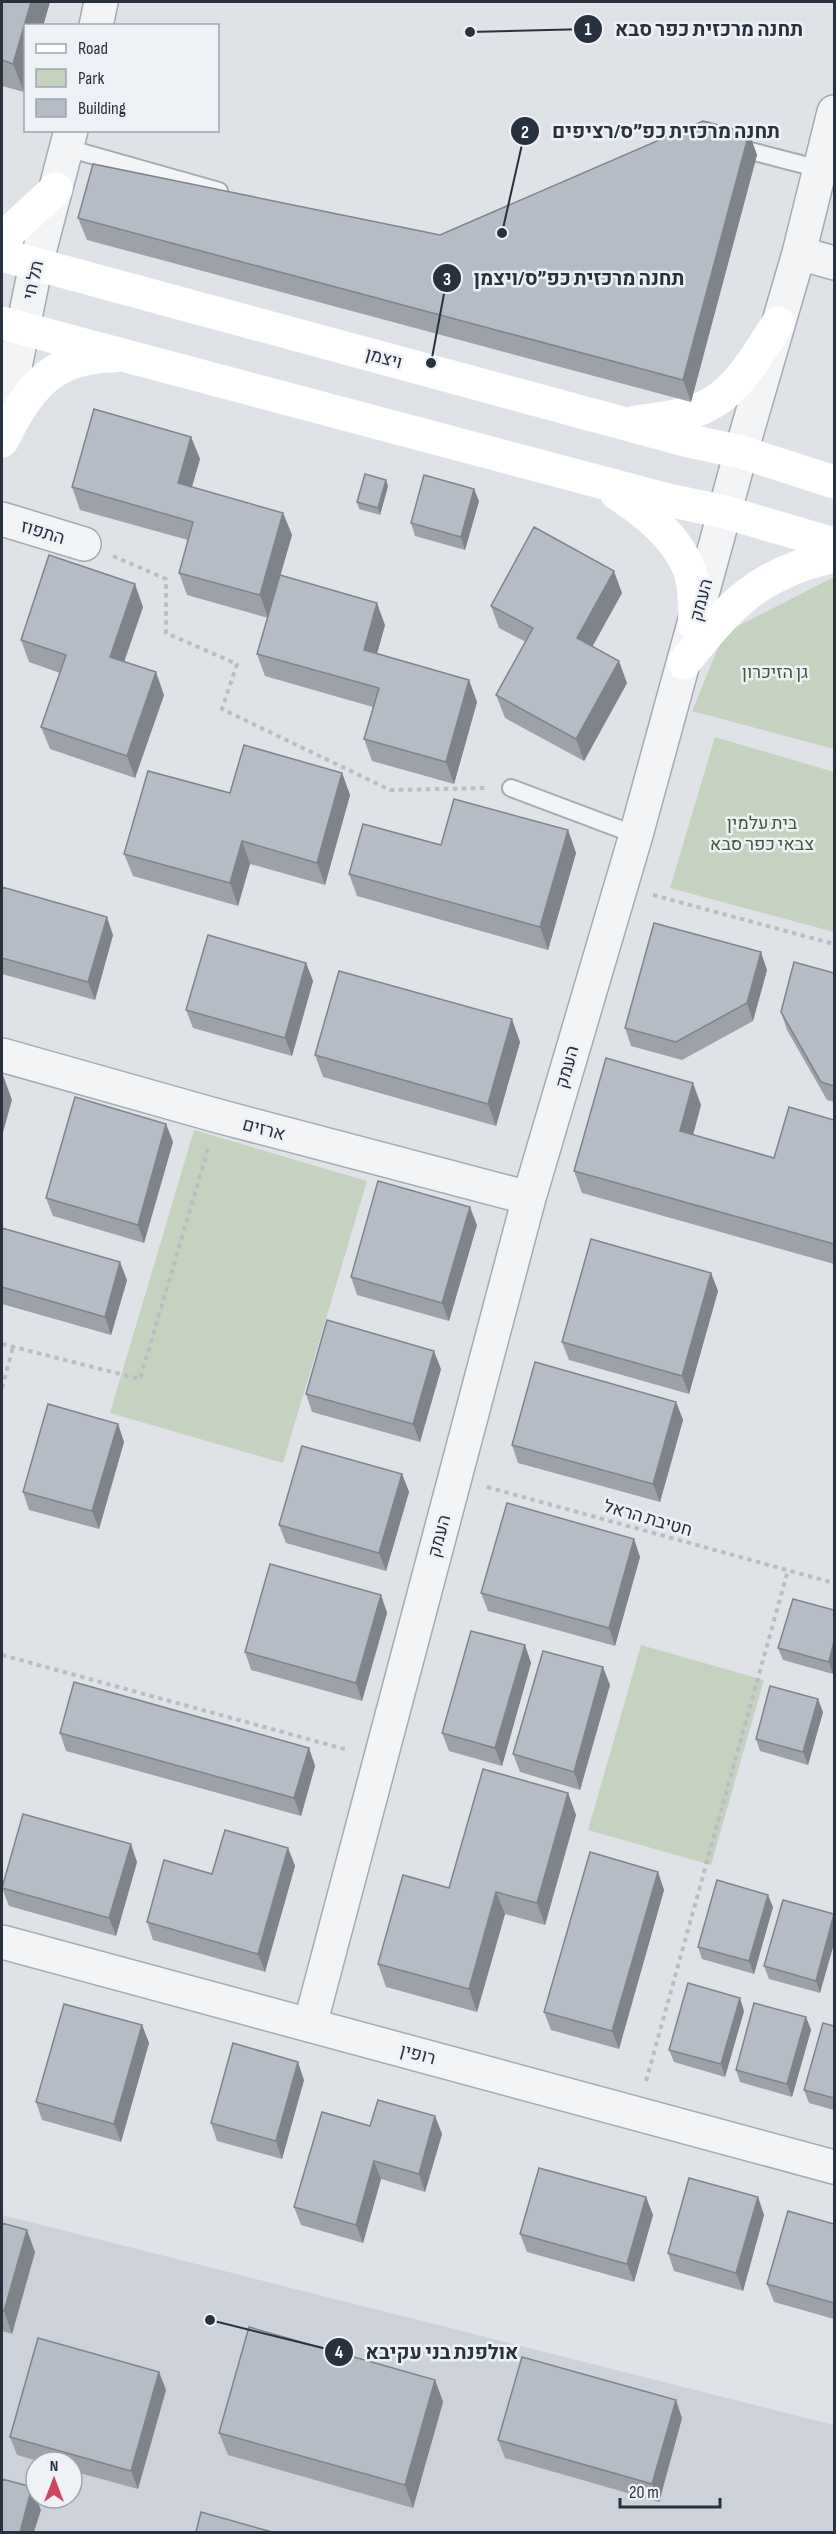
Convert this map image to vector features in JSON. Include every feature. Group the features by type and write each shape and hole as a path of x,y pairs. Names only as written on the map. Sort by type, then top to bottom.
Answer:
{"main road":[{"path":"2,239 56,189"},
{"name":"ויצמן","path":"2,255 623,423 741,452 834,482"},
{"path":"623,423 672,417 701,409 730,390 745,373 778,323"},
{"path":"12,326 132,356 603,483 725,512 834,544"},
{"path":"2,441 20,404 36,385 58,369 81,360 132,356"},
{"path":"603,483 645,512 670,538 689,569 694,589 695,625"},
{"path":"684,663 717,622 748,592 781,572 834,556"}],"street":[{"path":"96,24 101,2"},
{"name":"העמק","path":"310,2025 529,1198 621,887 695,625 741,452 799,252 834,112"},
{"name":"תל חי","path":"2,431 12,326 36,264 69,139"},
{"path":"799,252 834,263"},
{"name":"התפוז","path":"2,519 84,544"},
{"name":"ארזים","path":"2,1054 218,1116 529,1198"},
{"name":"רופין","path":"2,1942 834,2167"}],"lane":[{"path":"69,139 235,196"},
{"path":"719,143 820,169"},
{"path":"511,788 636,835"}],"path":[{"path":"84,544 166,579 166,633 237,664 222,709 390,790 511,788"},
{"path":"621,887 834,944"},
{"path":"2,1344 140,1379 218,1116"},
{"path":"2,1388 13,1347"},
{"name":"חטיבת הראל","path":"455,1478 834,1583"},
{"path":"637,2113 788,1570"},
{"path":"2,1655 380,1758"}],"shaded area":[{"path":"2,2215 834,2425 834,2532 2,2532"}],"green space":[{"name":"גן הזיכרון","path":"834,577 834,749 692,711 724,633"},
{"name":"בית עלמין צבאי כפר סבא","path":"715,737 834,772 834,932 670,888"},
{"path":"194,1130 367,1181 283,1463 110,1413"},
{"path":"641,1645 764,1680 711,1865 588,1830"}],"building":[{"path":"2,2 31,2 13,64 2,60"},
{"path":"703,121 749,133 683,380 78,218 93,164 440,235"},
{"path":"94,409 191,437 178,483 283,513 260,595 179,573 193,522 72,487"},
{"path":"365,474 386,480 378,508 357,502"},
{"path":"424,475 474,489 461,537 411,523"},
{"path":"534,527 614,571 577,638 619,661 576,739 496,695 533,628 491,606"},
{"path":"49,555 135,584 110,657 156,672 127,756 41,727 66,655 21,640"},
{"path":"280,575 377,603 364,650 469,680 446,762 364,739 379,688 257,654"},
{"path":"244,745 342,773 317,863 242,841 230,883 124,854 148,771 230,793"},
{"path":"454,799 568,830 540,927 349,874 363,824 441,845"},
{"path":"2,887 107,917 88,982 2,958"},
{"path":"654,923 761,952 747,1003 676,1042 625,1028"},
{"path":"208,935 306,963 285,1038 186,1010"},
{"path":"794,962 834,973 834,1086 821,1082 781,1012"},
{"path":"339,971 512,1019 488,1104 315,1055"},
{"path":"606,1058 693,1083 680,1131 774,1158 789,1107 834,1120 834,1244 574,1171"},
{"path":"75,1097 166,1124 138,1225 46,1198"},
{"path":"378,1181 470,1207 442,1303 351,1277"},
{"path":"2,1228 120,1262 105,1317 2,1287"},
{"path":"591,1239 711,1273 682,1376 562,1342"},
{"path":"327,1320 434,1351 413,1424 306,1394"},
{"path":"535,1362 676,1402 653,1484 512,1445"},
{"path":"48,1404 118,1424 92,1511 23,1492"},
{"path":"302,1446 402,1474 379,1553 279,1525"},
{"path":"507,1503 634,1539 609,1628 481,1593"},
{"path":"270,1564 381,1595 356,1683 245,1652"},
{"path":"793,1599 834,1610 834,1641 829,1662 778,1648"},
{"path":"471,1631 525,1645 495,1748 442,1733"},
{"path":"543,1651 603,1667 574,1772 513,1754"},
{"path":"74,1682 309,1748 294,1798 60,1733"},
{"path":"770,1686 818,1699 803,1752 756,1739"},
{"path":"483,1769 568,1793 537,1903 496,1892 469,1989 378,1964 403,1875 449,1888"},
{"path":"23,1814 131,1844 109,1918 2,1888"},
{"path":"225,1830 288,1848 258,1954 147,1922 164,1860 212,1874"},
{"path":"590,1852 658,1872 612,2031 544,2012"},
{"path":"717,1880 768,1895 749,1961 698,1947"},
{"path":"783,1900 834,1914 816,1981 764,1966"},
{"path":"688,1983 740,1998 721,2064 669,2050"},
{"path":"754,2003 806,2017 787,2084 736,2070"},
{"path":"64,2004 142,2025 114,2124 36,2102"},
{"path":"823,2023 834,2026 834,2098 804,2090"},
{"path":"233,2043 298,2062 276,2141 211,2123"},
{"path":"378,2100 435,2116 419,2174 374,2161 356,2225 294,2207 322,2112 370,2126"},
{"path":"539,2168 646,2197 627,2264 520,2234"},
{"path":"689,2178 758,2197 736,2273 668,2253"},
{"path":"788,2211 834,2224 834,2303 767,2284"},
{"path":"2,2223 27,2230 4,2311 2,2310"},
{"path":"249,2327 435,2380 405,2485 219,2433"},
{"path":"38,2338 159,2372 131,2471 84,2458 84,2450 56,2450 10,2437"},
{"path":"522,2357 676,2400 652,2484 498,2440"},
{"path":"2,2479 24,2485 24,2510 26,2510 20,2532 2,2532"},
{"path":"201,2512 272,2532 196,2532"}],"place":[{"name":"תחנה מרכזית כפר סבא","path":"470,32"},
{"name":"תחנה מרכזית כפ״ס/רציפים","path":"502,233"},
{"name":"תחנה מרכזית כפ״ס/ויצמן","path":"431,363"},
{"name":"אולפנת בני עקיבא","path":"210,2320"}]}
